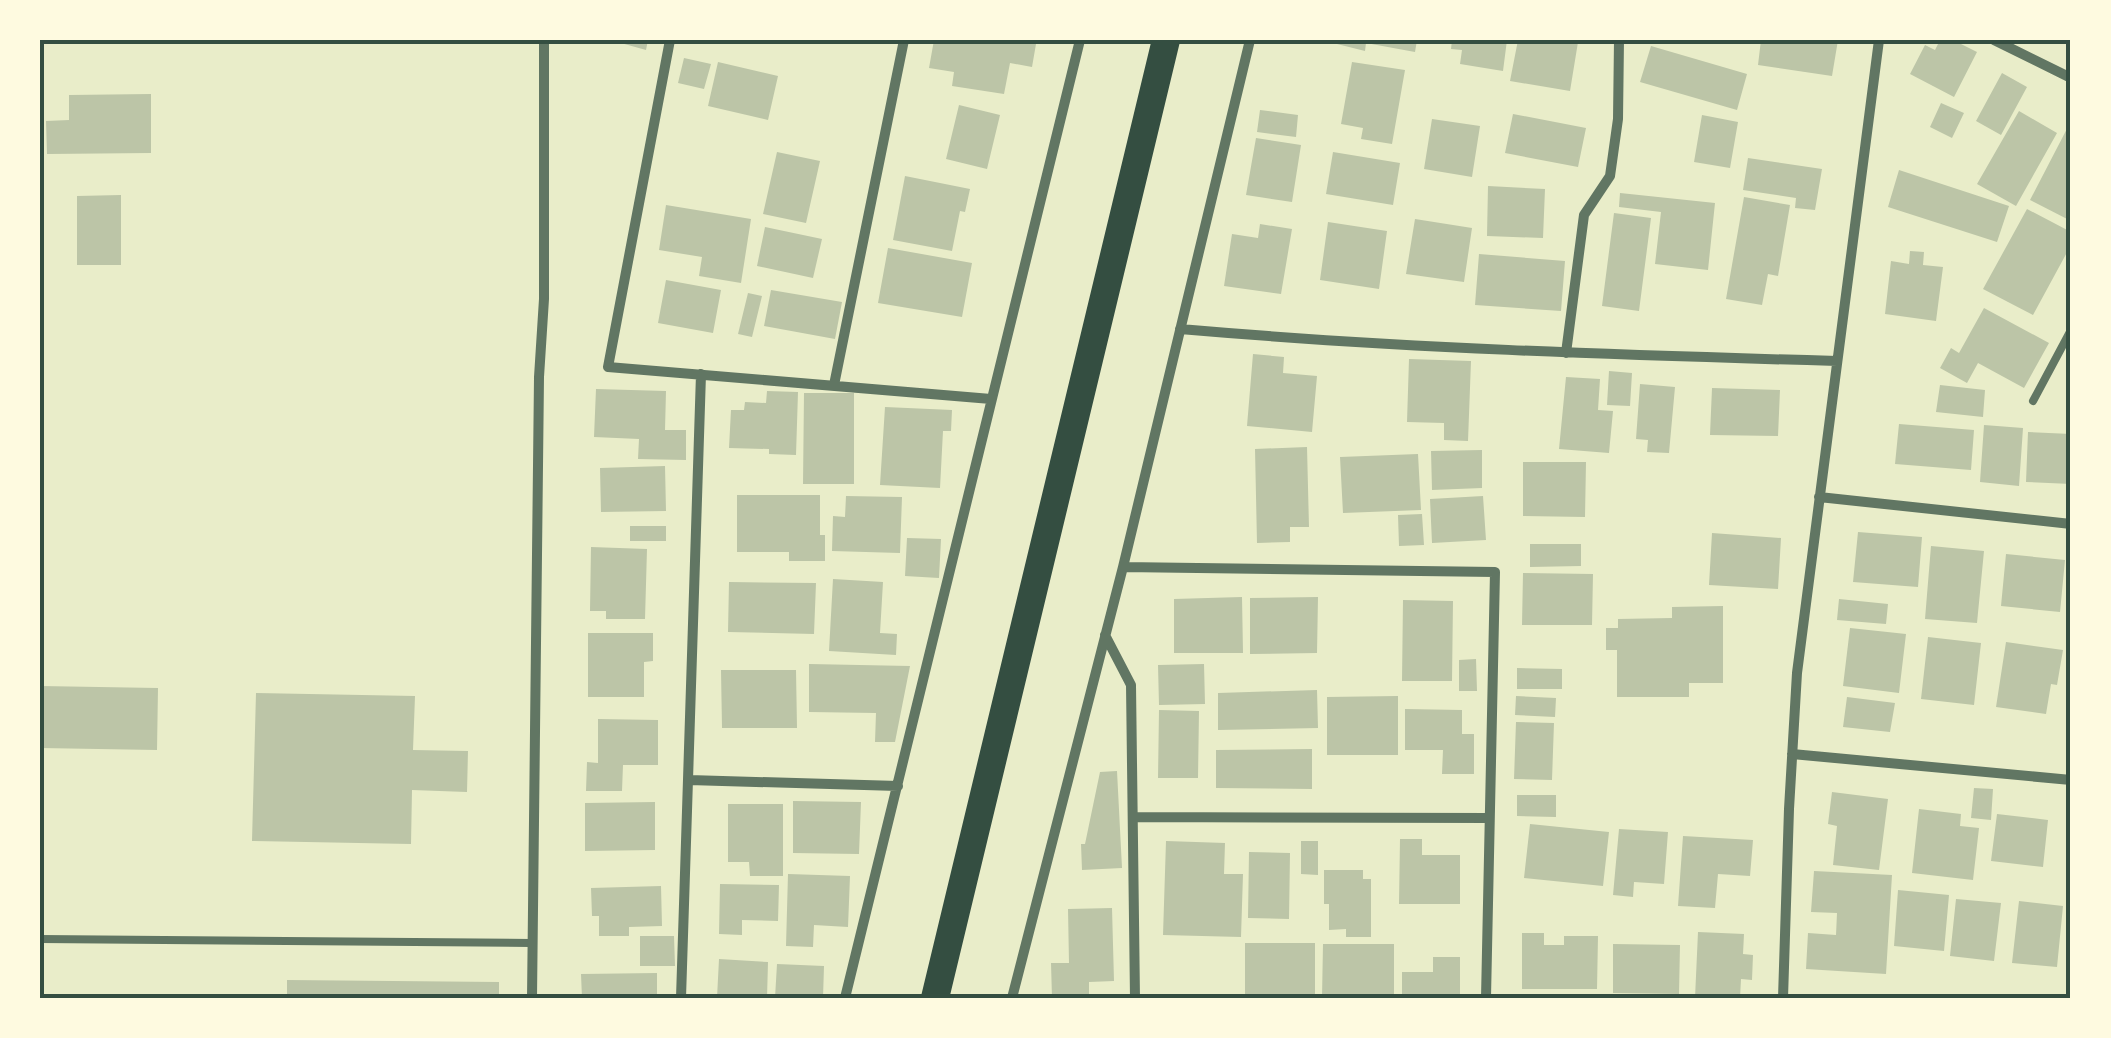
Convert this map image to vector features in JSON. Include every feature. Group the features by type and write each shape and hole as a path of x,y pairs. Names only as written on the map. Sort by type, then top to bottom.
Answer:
{"highway":[{"path":"935,998 1166,40"}],"street":[{"path":"532,998 539,377 544,299 544,40"},
{"path":"670,40 608,367 991,399"},
{"path":"834,385 904,40"},
{"path":"845,998 1080,40"},
{"path":"1012,998 1123,567 1250,40"},
{"path":"1566,354 1584,216 1610,176 1618,119 1619,40"},
{"path":"1783,998 1797,673 1879,40"},
{"path":"1994,40 2071,78"},
{"path":"1180,329 1330,342 1566,354 1837,361"},
{"path":"680,998 701,374"},
{"path":"1820,498 2071,524"},
{"path":"1123,567 1495,572 1486,998"},
{"path":"1105,635 1131,685 1135,998"},
{"path":"1792,754 2071,780"},
{"path":"689,780 898,786"},
{"path":"1134,816 1489,818"}],"lane":[{"path":"2033,400 2071,330"},
{"path":"40,939 531,943"}],"building":[{"path":"610,40 648,40 646,50"},
{"path":"934,40 1013,40 1036,44 1032,67 1010,63 1004,94 952,86 954,72 929,68"},
{"path":"1332,40 1417,40 1415,52 1366,43 1365,51"},
{"path":"1452,40 1507,40 1503,71 1460,64 1462,50 1451,49"},
{"path":"1518,40 1578,42 1570,91 1510,81"},
{"path":"1761,40 1838,40 1832,76 1758,65"},
{"path":"1940,40 1953,40 1977,52 1954,97 1910,74 1925,45 1935,50"},
{"path":"1651,46 1747,74 1737,110 1640,82"},
{"path":"684,58 711,64 704,89 678,83"},
{"path":"718,62 778,76 768,120 708,106"},
{"path":"1352,62 1405,70 1392,144 1361,139 1363,128 1341,124"},
{"path":"2002,73 2027,87 2001,135 1976,121"},
{"path":"151,94 151,153 47,154 46,121 69,120 69,95"},
{"path":"1941,103 1964,113 1952,138 1930,127"},
{"path":"959,105 1000,115 987,169 946,159"},
{"path":"1260,110 1298,115 1296,137 1257,132"},
{"path":"2019,111 2057,133 2016,206 1977,184"},
{"path":"1513,114 1586,128 1578,167 1505,153"},
{"path":"1702,115 1738,122 1730,168 1694,162"},
{"path":"1432,119 1480,126 1472,177 1424,169"},
{"path":"2071,121 2071,221 2030,200"},
{"path":"1256,138 1301,145 1292,202 1246,195"},
{"path":"777,152 820,161 806,223 763,214"},
{"path":"1333,152 1400,163 1393,205 1326,194"},
{"path":"1748,158 1822,169 1815,210 1795,208 1796,198 1743,190"},
{"path":"1899,170 2009,206 1997,242 1888,207"},
{"path":"905,176 970,189 965,212 960,211 952,251 893,240"},
{"path":"1488,186 1545,189 1543,238 1487,236"},
{"path":"1620,193 1715,203 1708,270 1655,264 1661,212 1619,207"},
{"path":"121,195 121,265 77,265 77,196"},
{"path":"1744,197 1790,205 1778,276 1768,274 1762,305 1726,299"},
{"path":"666,205 751,219 741,283 699,276 702,257 659,250"},
{"path":"2027,209 2071,232 2071,245 2033,315 1983,289"},
{"path":"1614,213 1651,218 1639,311 1602,306"},
{"path":"1415,219 1472,228 1464,282 1406,274"},
{"path":"1328,222 1387,231 1379,289 1320,280"},
{"path":"1260,224 1292,229 1281,294 1224,286 1232,234 1258,238"},
{"path":"765,227 822,239 813,278 757,266"},
{"path":"888,248 972,263 962,317 878,303"},
{"path":"1910,251 1924,252 1923,265 1943,267 1936,321 1885,314 1891,261 1909,264"},
{"path":"1479,254 1565,261 1561,311 1475,305"},
{"path":"666,280 721,290 713,333 658,323"},
{"path":"771,290 842,302 835,339 764,326"},
{"path":"748,293 762,296 752,337 738,334"},
{"path":"1984,308 2049,343 2024,388 1978,363 1967,383 1940,368 1951,348 1959,353"},
{"path":"1253,354 1284,357 1283,373 1317,376 1312,432 1247,426"},
{"path":"1409,359 1471,361 1468,441 1444,440 1444,423 1407,422"},
{"path":"1609,371 1632,373 1630,406 1607,405"},
{"path":"1566,377 1600,379 1598,410 1613,411 1609,453 1559,449"},
{"path":"1640,384 1675,387 1669,453 1647,452 1648,440 1636,439"},
{"path":"1940,385 1985,390 1983,417 1936,412"},
{"path":"1712,388 1780,390 1778,436 1710,435"},
{"path":"596,389 666,391 665,430 686,430 686,460 638,459 639,439 594,437"},
{"path":"767,391 798,392 796,455 769,454 769,449 729,448 731,410 744,410 745,402 766,403"},
{"path":"804,393 854,393 854,484 803,484"},
{"path":"885,407 952,410 951,431 943,431 940,488 880,485"},
{"path":"1899,424 1974,430 1971,470 1895,464"},
{"path":"1984,425 2023,428 2019,486 1980,482"},
{"path":"2028,432 2071,434 2071,484 2026,482"},
{"path":"1307,447 1309,527 1290,527 1290,542 1257,543 1255,449"},
{"path":"1482,450 1482,488 1432,490 1431,451"},
{"path":"1418,454 1421,510 1343,513 1340,457"},
{"path":"1523,462 1586,462 1585,517 1523,516"},
{"path":"665,466 666,511 601,512 600,468"},
{"path":"737,495 820,495 820,535 825,535 825,561 789,561 789,552 737,552"},
{"path":"846,496 902,497 900,553 832,551 833,516 845,517"},
{"path":"1483,496 1486,540 1432,543 1430,499"},
{"path":"1422,514 1424,545 1399,546 1398,515"},
{"path":"630,526 666,526 666,541 630,541"},
{"path":"1858,532 1922,537 1918,587 1853,582"},
{"path":"1712,533 1781,538 1778,589 1709,585"},
{"path":"907,538 941,539 939,578 905,576"},
{"path":"1530,544 1581,544 1581,566 1530,567"},
{"path":"1931,546 1984,551 1977,623 1925,619"},
{"path":"591,547 647,549 645,619 606,619 606,611 590,611"},
{"path":"2006,554 2065,560 2060,612 2001,606"},
{"path":"1523,573 1593,574 1592,625 1522,625"},
{"path":"833,579 883,582 880,633 897,634 896,655 829,651"},
{"path":"729,582 816,583 814,634 728,632"},
{"path":"1242,597 1243,653 1174,653 1174,599"},
{"path":"1318,597 1317,653 1250,654 1250,598"},
{"path":"1839,599 1888,604 1886,624 1837,620"},
{"path":"1403,600 1453,601 1452,681 1402,681"},
{"path":"1723,606 1723,683 1689,683 1689,697 1617,697 1617,650 1606,650 1606,628 1618,628 1618,619 1672,618 1672,607"},
{"path":"1850,628 1906,634 1899,693 1843,686"},
{"path":"588,633 653,633 653,661 644,662 644,697 588,697"},
{"path":"1928,637 1981,643 1974,705 1921,699"},
{"path":"2006,642 2063,650 2057,685 2051,684 2046,714 1996,707"},
{"path":"1476,659 1477,691 1459,691 1459,660"},
{"path":"809,664 910,666 895,742 875,742 876,713 809,712"},
{"path":"1204,664 1205,704 1159,705 1158,665"},
{"path":"1517,668 1562,669 1562,689 1517,689"},
{"path":"721,670 796,670 797,728 722,728"},
{"path":"40,686 158,688 157,750 40,748"},
{"path":"1317,690 1318,728 1218,730 1218,693"},
{"path":"256,693 415,696 413,750 468,751 467,792 412,790 411,844 252,841"},
{"path":"1398,696 1398,755 1327,755 1327,697"},
{"path":"1516,696 1556,698 1555,717 1515,715"},
{"path":"1847,697 1895,703 1890,732 1843,727"},
{"path":"1405,709 1462,710 1462,734 1474,734 1474,774 1442,774 1443,750 1405,750"},
{"path":"1159,710 1199,711 1198,778 1158,778"},
{"path":"598,719 658,720 658,765 623,765 622,791 586,791 587,762 598,763"},
{"path":"1516,722 1554,723 1552,780 1514,779"},
{"path":"1312,749 1312,789 1216,788 1216,750"},
{"path":"1117,771 1122,868 1082,870 1081,844 1085,844 1100,772"},
{"path":"1974,788 1993,789 1991,820 1971,818"},
{"path":"1832,792 1888,799 1879,870 1833,865 1837,826 1828,824"},
{"path":"1517,795 1556,795 1556,817 1517,816"},
{"path":"793,801 861,802 859,854 793,853"},
{"path":"655,802 655,850 585,851 585,803"},
{"path":"728,804 783,804 783,876 750,876 749,862 728,862"},
{"path":"1919,809 1961,814 1960,826 1979,828 1973,880 1912,873"},
{"path":"1997,814 2048,820 2043,867 1991,861"},
{"path":"1530,824 1609,832 1603,886 1524,878"},
{"path":"1619,829 1668,832 1664,884 1634,882 1633,897 1613,895"},
{"path":"1683,836 1753,840 1750,876 1718,874 1715,908 1678,906"},
{"path":"1400,839 1422,839 1422,855 1460,855 1460,904 1399,904"},
{"path":"1166,841 1225,843 1224,874 1243,874 1241,937 1163,935"},
{"path":"1301,841 1318,841 1318,875 1301,874"},
{"path":"1249,852 1290,853 1289,919 1248,918"},
{"path":"1324,870 1363,870 1363,879 1371,879 1371,937 1346,937 1346,929 1329,930"},
{"path":"1814,871 1892,875 1886,974 1806,969 1808,933 1836,935 1837,913 1811,912"},
{"path":"788,874 850,876 848,927 814,925 813,947 786,946"},
{"path":"720,884 779,885 778,921 742,920 742,935 719,934"},
{"path":"661,886 662,926 629,927 629,936 599,936 599,916 592,916 591,888"},
{"path":"1898,890 1949,895 1944,951 1894,946"},
{"path":"1956,899 2001,903 1994,961 1950,956"},
{"path":"2019,901 2063,906 2057,967 2012,963"},
{"path":"1112,908 1114,981 1089,982 1089,998 1052,998 1051,963 1069,963 1068,909"},
{"path":"1698,932 1744,934 1743,954 1753,955 1752,980 1741,979 1740,998 1695,998"},
{"path":"1522,933 1544,933 1544,945 1564,945 1564,936 1598,936 1597,989 1522,989"},
{"path":"640,936 674,936 675,966 640,966"},
{"path":"1245,943 1315,943 1315,995 1245,998"},
{"path":"1323,944 1394,944 1394,998 1322,998"},
{"path":"1613,944 1680,945 1679,994 1613,993"},
{"path":"1433,957 1460,957 1460,998 1402,998 1402,972 1433,972"},
{"path":"719,959 768,962 767,998 717,998"},
{"path":"777,964 824,966 823,998 775,998"},
{"path":"657,973 657,998 582,998 581,974"},
{"path":"287,980 499,982 499,998 287,998"}]}
